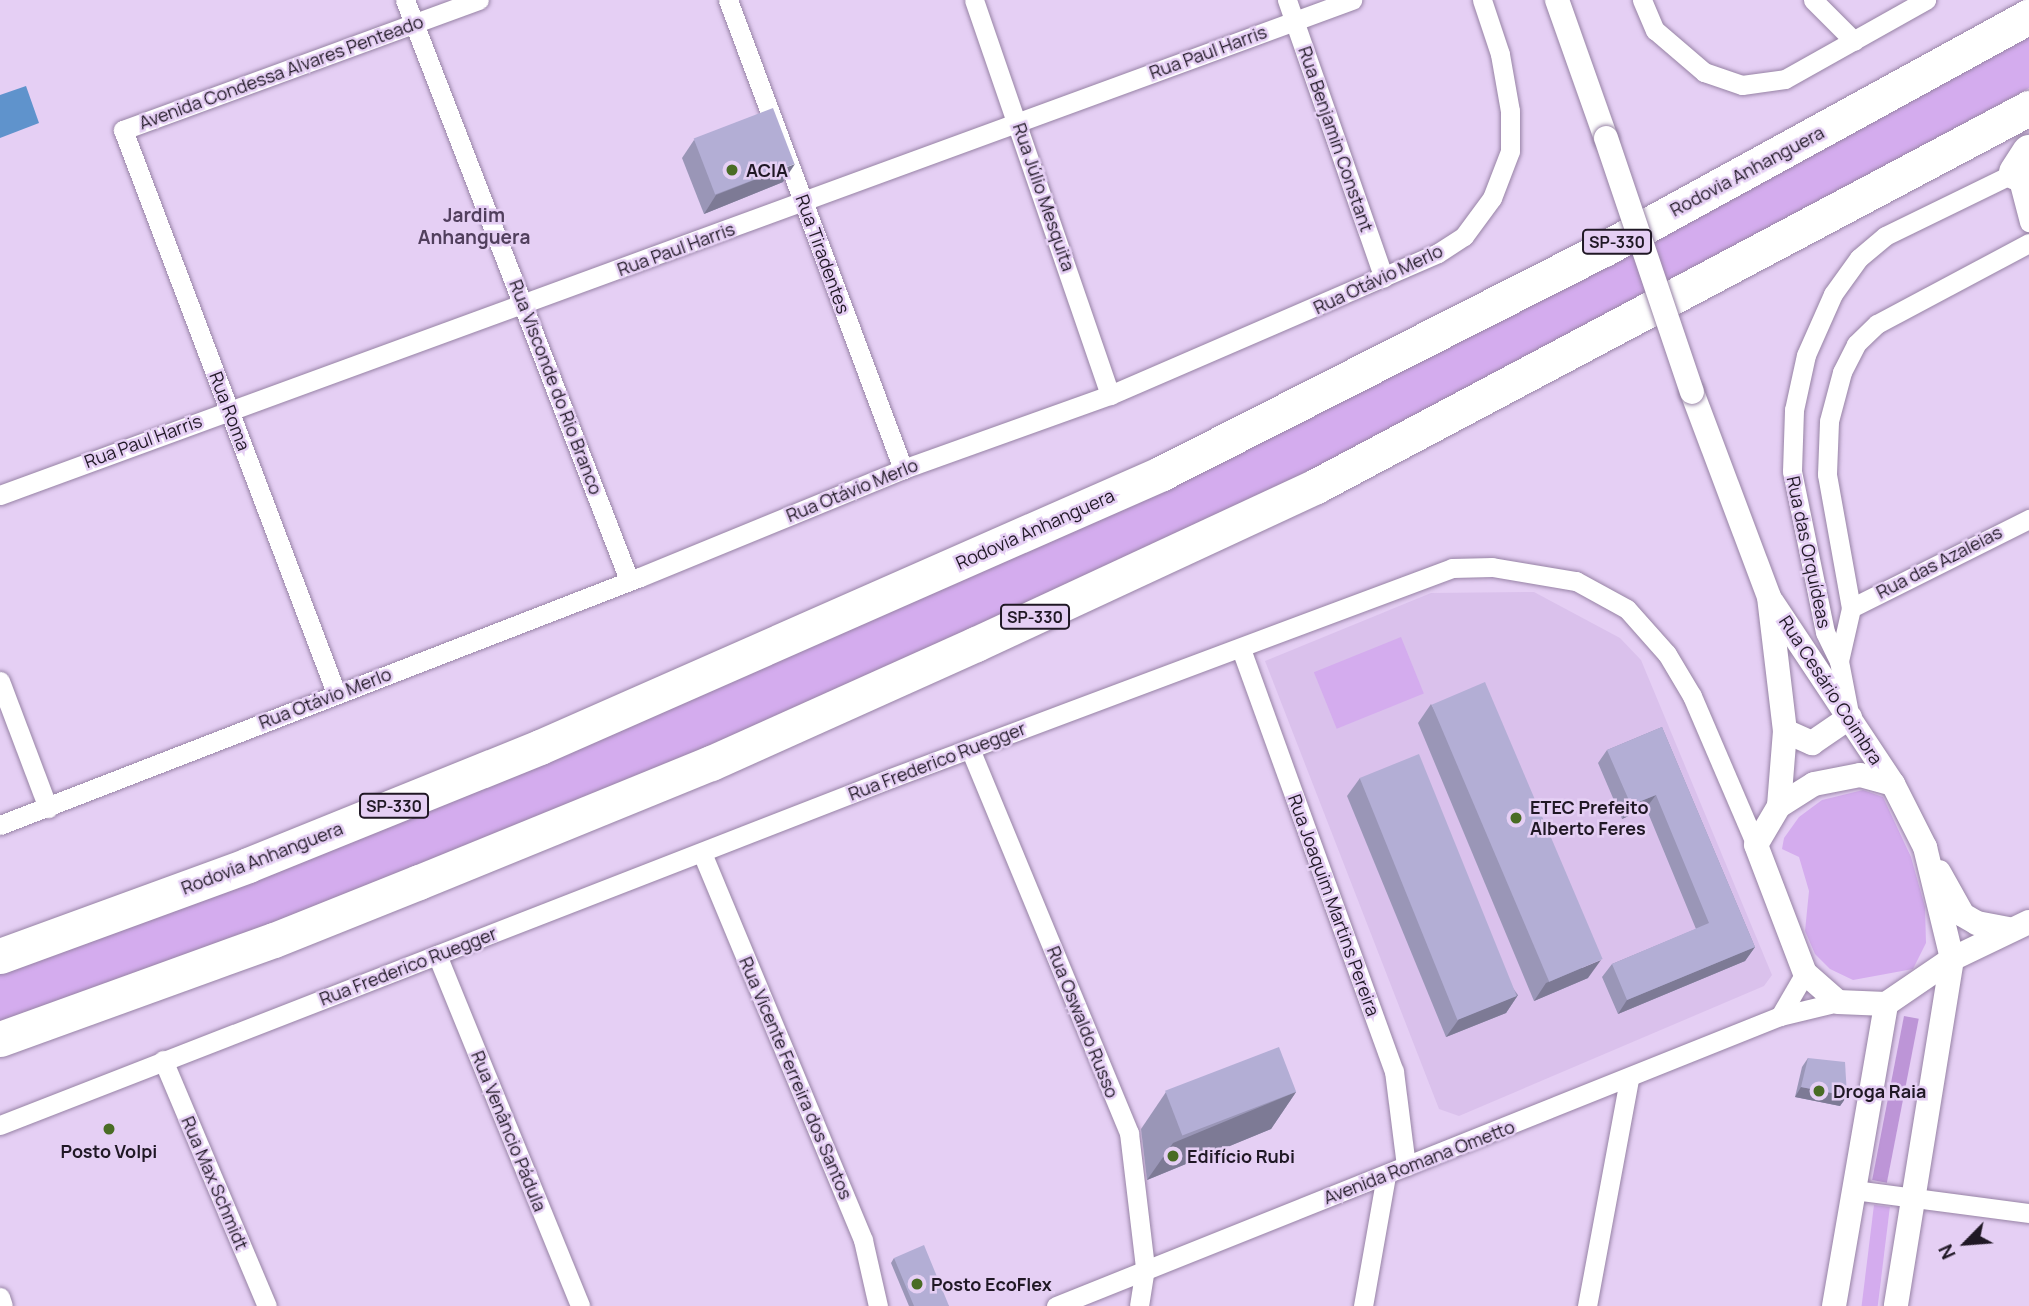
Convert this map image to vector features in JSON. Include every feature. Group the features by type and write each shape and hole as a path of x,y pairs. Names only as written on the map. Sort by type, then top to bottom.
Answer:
{"highway":[{"path":"1924,76 2006,0"},
{"name":"Rodovia Anhanguera","path":"0,956 248,865 734,665 1162,473 1604,249 1924,76 2029,16"},
{"name":"SP-330","path":"0,1039 275,940 711,763 1194,544 1406,439 2029,108"},
{"path":"0,936 65,922 248,865"},
{"path":"0,1061 101,1004"}],"street":[{"name":"Rua Visconde do Rio Branco","path":"405,0 526,305 629,580"},
{"name":"Avenida Condessa Alvares Penteado","path":"123,130 478,0"},
{"name":"Rua Tiradentes","path":"727,0 903,469"},
{"name":"Rua Júlio Mesquita","path":"974,0 1018,120 1110,395"},
{"name":"Rua Benjamin Constant","path":"1287,0 1384,278"},
{"name":"Rua Paul Harris","path":"0,495 526,305 1018,120 1352,0"},
{"name":"Rua Otávio Merlo","path":"0,825 629,580 903,469 1110,395 1384,278 1464,236 1492,198 1510,150 1510,111 1500,54 1482,0"},
{"path":"1556,0 1692,392 1769,597 1786,731 1779,806 1756,845 1805,973 1838,1002 1886,1004 1952,959 2019,925"},
{"path":"1642,0 1655,30 1703,72 1742,85 1785,79 1926,0"},
{"path":"1813,0 1854,41"},
{"name":"Rua Roma","path":"123,130 336,693"},
{"path":"2023,162 2029,222"},
{"name":"Rua das Orquídeas","path":"1850,717 1839,661 1825,632 1792,471 1794,410 1806,355 1833,294 1859,258 1885,236 2023,162"},
{"name":"Rua das Orquídeas","path":"1839,661 1851,608 1827,474 1829,421 1842,372 1856,344 1877,324 2029,243"},
{"name":"Rua das Azaleias","path":"1851,608 2028,518"},
{"name":"Rua Frederico Ruegger","path":"0,1125 970,749 1452,568 1492,567 1576,581 1627,609 1667,654 1692,696 1756,845"},
{"name":"Rua Cesário Coimbra","path":"1769,597 1893,785"},
{"name":"Rua Joaquim Martins Pereira","path":"1241,649 1394,1071 1406,1166"},
{"path":"0,681 48,808"},
{"path":"1786,731 1812,743 1827,737 1850,717"},
{"name":"Rua Oswaldo Russo","path":"970,749 1129,1133 1145,1268 1139,1306"},
{"path":"1779,806 1814,784 1860,775 1893,785 1963,915 1977,923 2019,925"},
{"path":"1896,1306 1916,1199 1952,959 1925,847"},
{"name":"Rua Vicente Ferreira dos Santos","path":"702,853 863,1240 878,1306"},
{"name":"Rua Venâncio Pádula","path":"437,955 580,1306"},
{"path":"1780,1016 1805,973"},
{"name":"Avenida Romana Ometto","path":"1056,1306 1145,1268 1629,1079 1780,1016 1838,1002"},
{"path":"1834,1306 1886,1004"},
{"name":"Rua Max Schmidt","path":"163,1060 267,1306"},
{"path":"1587,1306 1629,1079"},
{"path":"1363,1306 1386,1175"},
{"path":"1854,1190 2029,1213"},
{"path":"0,1297 3,1306"}],"shaded area":[{"path":"2029,29 2029,88 1321,471 756,730 434,864 0,1028 0,969 739,678"},
{"name":"ETEC Prefeito Alberto Feres","path":"1534,592 1620,638 1641,660 1772,975 1764,986 1459,1116 1439,1109 1265,661 1431,593"},
{"path":"1401,637 1424,694 1337,729 1314,672"},
{"path":"1863,790 1883,797 1911,857 1925,907 1926,943 1913,969 1853,980 1830,969 1815,954 1805,931 1809,891 1799,857 1782,849 1784,838 1799,817 1822,800"},
{"path":"1904,1016 1919,1019 1887,1183 1872,1180"},
{"path":"1874,1205 1890,1207 1878,1306 1862,1306"}],"water":[{"path":"26,86 39,123 0,138 0,95"}],"building":[{"name":"ACIA","path":"773,108 795,164 715,194 694,138"},
{"path":"1485,682 1603,959 1549,982 1432,705"},
{"path":"1662,727 1755,947 1627,1000 1612,964 1709,923 1656,795 1631,805 1607,750"},
{"path":"1419,754 1517,996 1457,1020 1360,778"},
{"path":"1279,1047 1296,1092 1182,1136 1165,1091"},
{"path":"1808,1058 1845,1062 1847,1096 1801,1087"},
{"name":"Posto EcoFlex","path":"924,1245 949,1306 914,1306 894,1258"}],"place":[{"name":"ACIA","path":"732,170"},
{"name":"ETEC Prefeito Alberto Feres","path":"1516,818"},
{"name":"Droga Raia","path":"1819,1091"},
{"name":"Posto Volpi","path":"109,1129"},
{"name":"Edifício Rubi","path":"1173,1156"},
{"name":"Posto EcoFlex","path":"917,1284"}],"district":[{"name":"Jardim Anhanguera","path":"474,227"}]}
